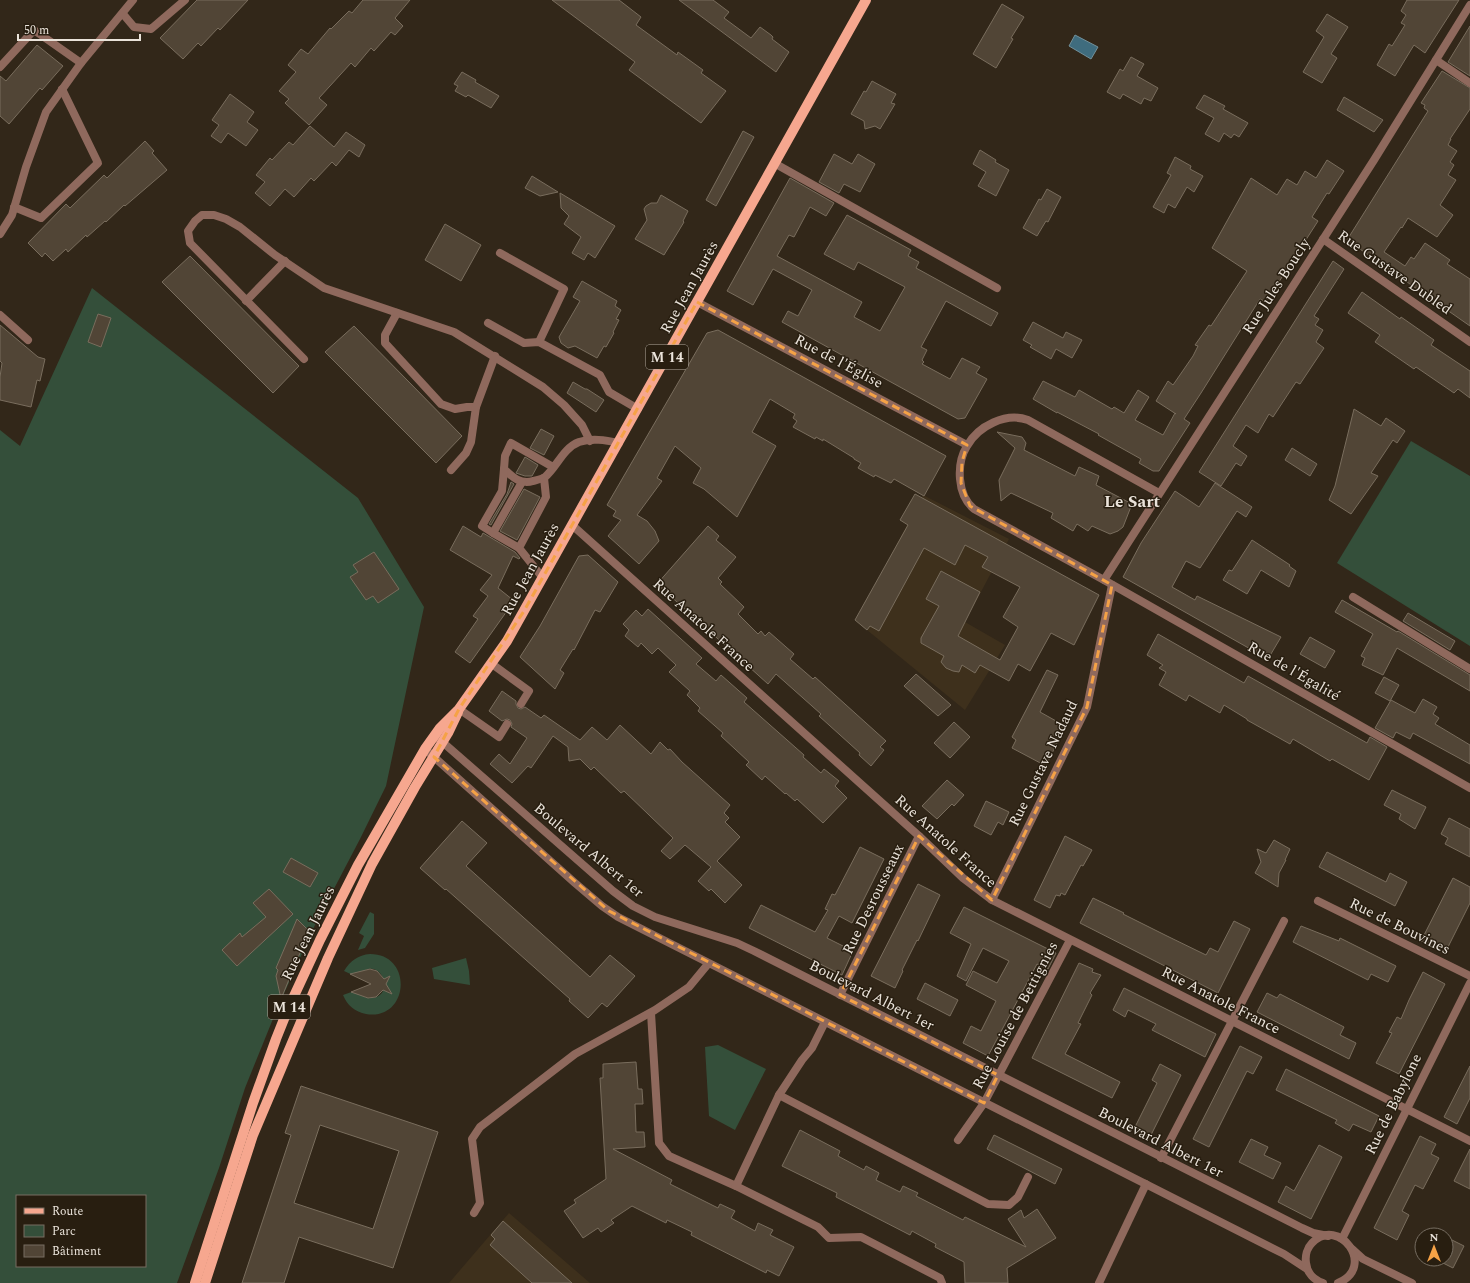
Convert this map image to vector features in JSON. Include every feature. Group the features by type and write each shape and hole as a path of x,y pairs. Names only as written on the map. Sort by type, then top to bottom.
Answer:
{"main road":[{"name":"Rue Jean Jaurès","path":"205,1283 254,1135 320,976 372,864 415,786 443,742 459,709 507,641 866,0"},
{"name":"Rue Jean Jaurès","path":"194,1283 256,1096 288,1009 320,940 358,865 434,735 459,709"}],"street":[{"path":"0,234 12,215 26,167 46,112 81,64 134,0"},
{"path":"123,14 134,27 151,29 185,0"},
{"name":"Rue Jules Boucly","path":"1104,580 1378,153 1470,5"},
{"path":"0,66 34,30 81,64"},
{"path":"1436,60 1470,83"},
{"path":"14,207 41,218 98,163 62,90"},
{"path":"774,163 997,288"},
{"path":"304,359 190,243 188,231 195,221 202,215 214,215 226,219 240,227 324,288 454,332 543,386 559,400 582,425 590,441"},
{"name":"Rue Gustave Dubled","path":"1323,239 1470,342"},
{"path":"500,253 564,289 539,342"},
{"path":"246,301 285,261"},
{"name":"Rue de l'Église","path":"697,302 967,445"},
{"path":"397,313 385,335 385,343 441,404 455,409 476,407"},
{"path":"0,315 28,340"},
{"path":"488,323 524,343 539,342 600,375 609,392 638,409"},
{"path":"451,470 466,454 471,442 476,407 494,356"},
{"path":"967,445 978,433 996,421 1008,417 1023,418 1159,493"},
{"path":"504,469 514,479 527,483 544,478 567,449 579,442 602,439 618,443"},
{"path":"543,578 519,548 482,526 502,491 505,456 511,443 553,467"},
{"name":"Rue de l'Égalité","path":"967,445 962,462 961,483 964,496 970,506 974,509 1104,580 1470,788"},
{"path":"519,548 546,497 544,478"},
{"path":"493,533 522,482"},
{"name":"Rue Anatole France","path":"572,525 919,836 963,878 992,900 1470,1141"},
{"name":"Rue Gustave Nadaud","path":"992,900 1087,707 1112,585"},
{"path":"1353,597 1470,669"},
{"path":"492,664 530,691 521,704"},
{"path":"459,709 499,737 507,724"},
{"name":"Boulevard Albert 1er","path":"434,735 602,882 633,906 661,919 737,943 1302,1228 1319,1235 1338,1237 1342,1239"},
{"name":"Boulevard Albert 1er","path":"425,749 602,906 618,917 708,964 1284,1254 1307,1269 1313,1277 1320,1282"},
{"name":"Rue Desrousseaux","path":"840,995 919,836"},
{"name":"Rue de Bouvines","path":"1318,901 1470,976"},
{"path":"1161,1158 1284,921"},
{"name":"Rue Louise de Bettignies","path":"958,1140 984,1102 1070,940"},
{"path":"474,1213 480,1202 472,1139 480,1127 575,1054 651,1013 689,987 708,964"},
{"name":"Rue de Babylone","path":"1342,1239 1470,983"},
{"path":"651,1013 659,1143 669,1156 736,1186 818,1228 829,1238 861,1237 940,1278 942,1283"},
{"path":"736,1186 779,1095 802,1060 812,1048 825,1022"},
{"path":"779,1095 988,1204 1009,1205 1018,1197 1028,1176"},
{"path":"1099,1283 1146,1184"},
{"path":"1307,1269 1306,1256 1309,1247 1318,1238 1328,1236"},
{"path":"1342,1239 1363,1259 1412,1283"},
{"path":"1338,1283 1346,1278 1353,1269 1354,1260 1352,1249"}],"highlighted area":[{"path":"697,302 967,445 962,462 961,483 970,506 1112,585 1087,707 992,900 919,836 840,995 998,1075 984,1103 609,911 434,757 459,709 524,611"}],"shaded area":[{"path":"923,495 1009,539 965,622 1005,645 965,710 856,621"},
{"path":"509,1213 590,1283 449,1283"}],"green space":[{"path":"92,288 358,498 424,607 386,786 314,927 277,1009 245,1088 219,1168 177,1283 0,1283 0,430 20,446"},
{"path":"1411,441 1470,476 1470,646 1337,563"},
{"path":"370,912 374,914 374,934 365,948 358,950 364,936 359,933"},
{"path":"370,954 384,957 394,964 399,975 401,987 398,998 391,1008 380,1013 366,1014 355,1010 349,1005 343,995 357,990 360,994 367,998 379,996 383,991 384,985 381,974 376,970 370,969 364,971 357,977 344,971 355,959"},
{"path":"466,958 470,985 434,979 432,968"},
{"path":"718,1045 766,1069 735,1130 709,1116 705,1047"}],"water":[{"path":"1075,35 1098,47 1091,59 1069,46"}],"building":[{"path":"197,0 248,0 220,30 218,28 201,46 198,43 183,59 160,38"},
{"path":"363,0 410,0 395,18 403,26 395,35 391,32 374,51 371,48 355,67 351,63 319,98 327,105 309,125 285,103 289,99 279,91 296,72 288,65 301,49 308,54 330,28 331,29 349,11 352,13"},
{"path":"552,0 619,0 641,17 636,25 677,55 678,52 703,70 701,73 726,91 701,123 629,70 635,62"},
{"path":"679,0 713,0 729,12 724,18 751,38 760,27 773,37 772,39 789,52 776,72"},
{"path":"1407,0 1459,0 1425,53 1414,45 1395,76 1377,65 1389,44 1392,46 1405,25 1401,23 1406,15 1401,11"},
{"path":"1002,4 1024,17 1011,38 1013,39 996,68 973,54"},
{"path":"1327,14 1348,27 1331,54 1337,58 1322,83 1303,72 1324,37 1316,31"},
{"path":"1470,26 1470,76 1448,62"},
{"path":"37,45 63,66 42,90 40,88 9,124 0,116 0,76 6,81"},
{"path":"1131,57 1144,64 1137,76 1158,88 1151,101 1144,98 1141,104 1123,94 1120,99 1107,92 1120,69 1123,71"},
{"path":"1442,71 1470,88 1470,109 1450,139 1448,145 1457,151 1450,162 1454,165 1448,175 1456,180 1440,205 1453,215 1437,237 1408,218 1384,252 1405,266 1411,257 1414,259 1425,243 1450,260 1447,264 1470,279 1470,326 1347,240 1428,111 1424,108 1425,105 1421,103"},
{"path":"462,72 476,80 475,82 499,96 491,108 468,95 466,97 455,91 458,86 454,84"},
{"path":"872,81 896,94 891,103 895,104 880,129 875,126 865,129 864,121 851,114 864,91 866,92"},
{"path":"230,94 254,112 247,122 258,130 246,146 228,133 221,143 211,136 219,125 212,120"},
{"path":"1204,95 1225,106 1223,109 1248,123 1239,137 1234,134 1231,138 1224,133 1219,142 1205,134 1214,118 1196,108"},
{"path":"1344,97 1383,120 1374,132 1337,110"},
{"path":"310,126 334,147 346,132 365,145 359,157 349,150 336,166 332,162 314,181 311,178 294,197 285,189 270,206 255,193 265,182 256,175 270,158 272,160 289,142 293,145"},
{"path":"743,131 754,137 716,206 706,200"},
{"path":"145,141 154,151 152,153 167,170 125,206 124,205 106,222 105,221 87,237 86,235 68,252 66,249 53,261 45,253 42,257 28,243 66,204 70,208 104,175 107,178"},
{"path":"980,150 996,160 995,162 1009,170 996,196 978,186 986,172 973,164"},
{"path":"834,154 852,164 858,154 875,164 860,192 844,184 839,193 819,182"},
{"path":"1175,157 1191,166 1190,169 1203,176 1194,192 1187,187 1175,208 1168,204 1164,213 1153,207 1171,175 1167,173"},
{"path":"1327,160 1344,171 1329,194 1327,193 1312,217 1318,221 1266,302 1260,299 1184,419 1190,423 1159,471 1153,471 1139,463 1141,459 1098,435 1099,434 1033,399 1043,381 1075,397 1079,390 1112,409 1114,407 1124,413 1138,390 1149,397 1135,420 1163,435 1175,413 1156,401 1168,381 1173,385 1193,356 1198,346 1195,345 1209,325 1211,326 1247,271 1212,248 1251,178 1277,195 1287,179 1297,185 1305,171 1316,178"},
{"path":"532,176 558,192 540,196 525,188"},
{"path":"790,178 834,203 826,216 810,207 794,237 789,235 777,256 862,302 854,317 880,331 905,287 858,262 854,270 824,254 847,215 911,250 908,256 919,262 916,268 998,313 991,326 946,301 921,347 927,350 922,360 924,362 922,364 950,379 962,358 980,367 976,373 987,379 965,418 958,419 782,322 788,311 798,316 812,290 773,269 753,305 727,291"},
{"path":"1047,189 1061,197 1048,222 1046,221 1037,236 1023,228 1039,199 1041,200"},
{"path":"560,193 615,226 595,258 588,253 584,260 572,253 581,237 564,224 569,216 561,208"},
{"path":"661,195 688,211 683,221 684,222 664,255 635,239 647,220 644,209 651,203 657,203"},
{"path":"445,224 481,245 461,281 425,260"},
{"path":"190,256 299,366 273,393 162,282"},
{"path":"1333,261 1344,269 1314,316 1319,319 1315,325 1323,330 1316,342 1324,348 1300,384 1296,382 1273,417 1269,414 1258,433 1246,425 1233,446 1247,456 1241,466 1236,463 1221,486 1199,472"},
{"path":"582,281 617,301 615,306 621,310 616,319 619,320 613,332 614,333 606,347 604,346 597,358 575,346 568,348 561,343 559,337 580,301 573,297"},
{"path":"1362,292 1400,319 1401,317 1434,340 1431,345 1470,371 1470,398 1458,389 1454,393 1416,367 1414,369 1375,342 1380,335 1348,313"},
{"path":"98,314 111,318 101,347 88,342"},
{"path":"1033,322 1063,338 1066,332 1082,340 1072,358 1056,349 1051,359 1030,347 1032,345 1023,340"},
{"path":"0,325 38,357 45,359 40,381 37,380 31,407 0,400 0,377 2,363 0,361"},
{"path":"354,326 462,436 436,463 325,352"},
{"path":"718,330 946,456 924,496 894,479 891,483 875,475 874,477 858,468 861,463 854,458 823,439 823,441 816,437 815,439 793,427 797,421 793,418 795,414 770,399 752,432 776,446 737,517 704,489 693,483 701,468 675,446 657,478 662,481 637,515 647,521 655,531 659,541 639,564 608,536 621,520 613,516 616,511 607,505 707,333"},
{"path":"573,382 604,400 596,412 567,393"},
{"path":"1354,409 1381,426 1386,418 1405,431 1397,443 1393,440 1371,473 1378,476 1351,514 1329,500 1335,486"},
{"path":"541,429 554,436 544,455 530,448"},
{"path":"997,432 1022,437 1026,443 1024,450 1075,476 1079,467 1099,476 1096,485 1132,504 1123,527 1110,534 1092,526 1088,531 1077,524 1073,531 1051,518 1053,513 1011,493 1001,501 999,480 1015,448"},
{"path":"1292,448 1317,464 1310,476 1285,460"},
{"path":"525,457 538,465 532,476 525,476 516,473"},
{"path":"511,482 514,484 491,525 489,524 507,494"},
{"path":"1215,483 1252,507 1246,517 1237,511 1200,568 1186,561 1172,587 1195,600 1197,596 1281,637 1268,659 1123,577 1141,543 1175,491 1199,507"},
{"path":"524,489 540,497 517,540 500,531"},
{"path":"915,494 1099,595 1074,645 1051,633 1030,671 1018,664 1009,681 980,665 975,673 962,665 959,672 946,668 941,662 944,656 921,643 921,638 939,606 926,599 941,571 980,592 958,636 1000,660 1018,627 1003,617 1020,587 982,567 988,557 965,545 955,565 924,548 879,631 870,626 867,630 855,620 908,525 900,520"},
{"path":"463,526 481,537 483,533 515,552 520,558 519,559 513,556 498,588 513,600 507,611 470,663 455,652 478,619 473,616 488,596 480,590 492,575 450,550"},
{"path":"708,526 719,536 716,540 736,557 718,578 722,582 720,584 744,607 738,614 758,634 761,631 765,636 769,632 794,654 790,659 813,679 815,677 886,741 880,747 884,750 871,766 859,755 860,753 819,716 821,714 776,674 768,684 657,584"},
{"path":"1252,540 1290,565 1289,566 1296,571 1289,587 1261,570 1247,594 1223,580 1229,570 1232,571"},
{"path":"374,552 399,589 378,603 373,596 366,600 350,577 358,572 353,565"},
{"path":"588,555 618,582 600,612 595,610 574,650 573,649 560,670 564,673 555,689 520,657 540,626 579,556"},
{"path":"1342,600 1397,632 1398,631 1470,675 1470,691 1397,648 1383,675 1362,665 1365,658 1361,656 1373,634 1335,612"},
{"path":"648,609 702,658 696,664 716,681 721,675 747,698 744,702 804,755 803,757 821,773 824,769 839,781 835,786 847,798 823,823 797,799 795,801 786,793 785,794 765,776 762,780 746,765 749,762 721,736 723,733 698,711 700,708 687,695 690,691 669,672 676,665 658,648 652,654 641,643 638,647 625,636 629,630 623,624 636,610 642,616"},
{"path":"1408,613 1455,641 1450,650 1403,621"},
{"path":"1158,634 1244,683 1248,676 1367,743 1370,737 1387,747 1369,780 1332,759 1330,761 1293,739 1290,744 1247,720 1224,705 1220,713 1189,695 1186,701 1159,685 1166,672 1159,668 1163,665 1147,655"},
{"path":"1310,637 1335,651 1325,668 1300,654"},
{"path":"1047,670 1058,675 1040,712 1065,726 1046,766 1012,748 1016,740 1012,737"},
{"path":"916,674 951,705 938,716 904,686"},
{"path":"1384,677 1399,685 1390,701 1375,693"},
{"path":"502,691 516,701 518,708 521,709 525,707 541,718 544,715 580,740 592,727 607,740 620,725 651,754 660,742 668,750 670,749 682,762 730,805 724,813 729,818 725,822 740,837 717,861 742,885 725,903 711,889 709,891 698,881 711,867 685,845 670,859 661,851 673,838 624,791 621,793 594,767 591,770 580,759 569,761 568,747 553,736 531,768 528,766 512,783 490,764 499,754 510,764 527,738 511,727 512,724 510,720 507,719 502,721 489,711"},
{"path":"1423,699 1437,707 1433,714 1439,718 1435,724 1470,745 1470,764 1413,733 1410,739 1396,732 1393,738 1375,728 1391,700 1415,713"},
{"path":"954,722 970,737 950,758 934,743"},
{"path":"947,780 964,795 954,806 952,804 937,819 922,806"},
{"path":"1392,790 1426,807 1415,829 1399,819 1401,814 1384,805"},
{"path":"986,801 1009,812 1003,825 998,822 991,835 974,826"},
{"path":"1449,818 1470,829 1470,857 1445,844 1448,838 1441,834"},
{"path":"462,821 487,843 466,866 590,977 610,955 635,976 607,1007 602,1003 588,1018 569,1001 570,999 446,889 445,890 420,868"},
{"path":"1065,836 1092,850 1083,866 1081,865 1065,895 1061,893 1060,896 1056,895 1050,908 1034,900"},
{"path":"1274,840 1290,849 1279,873 1278,887 1255,873 1261,862 1257,849 1266,853"},
{"path":"860,847 884,859 852,923 839,916 827,938 853,951 842,975 749,928 761,905 815,932 828,910 825,909 832,894 835,895"},
{"path":"1327,852 1386,882 1390,873 1407,882 1395,906 1319,867"},
{"path":"291,858 318,873 310,887 283,872"},
{"path":"1453,878 1470,887 1470,903 1445,953 1421,941"},
{"path":"918,884 940,895 902,970 903,971 895,988 871,976"},
{"path":"269,889 293,914 237,966 222,950 240,933 242,937 266,917 253,903"},
{"path":"1093,898 1206,955 1210,948 1218,952 1234,921 1250,929 1218,993 1080,923"},
{"path":"964,907 1056,953 1048,969 1037,964 988,1056 963,1043 971,1026 981,1031 996,1001 966,985 973,971 997,983 1009,961 983,948 966,981 957,976 971,944 950,933"},
{"path":"297,919 309,931 281,999 276,976 278,970 276,968"},
{"path":"1301,926 1339,941 1340,938 1396,966 1388,982 1371,974 1368,980 1293,942"},
{"path":"1079,963 1093,969 1092,972 1101,975 1090,993 1092,995 1078,1023 1081,1024 1065,1054 1120,1082 1112,1098 1032,1058"},
{"path":"370,969 377,971 384,979 390,976 386,984 392,994 383,990 376,997 368,998 351,992 371,984 350,974"},
{"path":"1423,972 1445,984 1399,1074 1376,1063 1392,1033 1389,1032 1397,1017 1401,1019"},
{"path":"925,983 958,1000 950,1016 917,999"},
{"path":"1124,988 1216,1034 1205,1057 1152,1030 1156,1024 1128,1010 1125,1017 1113,1010"},
{"path":"1267,993 1277,998 1280,994 1344,1027 1340,1035 1356,1043 1349,1059 1257,1012"},
{"path":"1240,1046 1262,1057 1253,1074 1247,1071 1209,1147 1193,1139"},
{"path":"636,1062 638,1089 642,1089 643,1104 635,1104 636,1132 644,1132 645,1147 613,1149 672,1180 670,1184 718,1208 720,1204 735,1211 731,1218 755,1231 758,1223 773,1230 770,1235 794,1247 779,1276 767,1270 766,1273 691,1235 692,1232 667,1220 666,1223 632,1206 611,1220 614,1223 601,1232 598,1228 583,1238 564,1211 576,1203 574,1200 606,1179 600,1078 603,1078 603,1064"},
{"path":"1160,1064 1181,1075 1150,1137 1134,1129 1157,1083 1152,1080"},
{"path":"1470,1066 1470,1098 1457,1124 1444,1117"},
{"path":"1286,1069 1379,1116 1371,1132 1353,1124 1349,1131 1335,1123 1337,1120 1276,1090"},
{"path":"301,1086 438,1132 393,1268 299,1237 284,1283 242,1283 291,1135 285,1133","holes":["320,1125 399,1151 373,1229 294,1203"]},
{"path":"800,1130 840,1151 838,1156 864,1170 866,1166 879,1173 876,1180 900,1192 903,1186 918,1193 916,1196 963,1220 965,1217 1026,1247 1008,1219 1021,1210 1024,1218 1037,1209 1056,1238 1007,1268 1008,1283 965,1283 964,1262 935,1247 936,1244 912,1231 910,1235 836,1197 837,1193 782,1166"},
{"path":"994,1135 1062,1169 1055,1184 987,1149"},
{"path":"1420,1136 1436,1144 1431,1154 1439,1158 1423,1189 1415,1185 1402,1211 1409,1215 1397,1240 1374,1228"},
{"path":"1251,1139 1268,1147 1264,1155 1281,1163 1273,1179 1239,1162"},
{"path":"1319,1145 1342,1157 1311,1219 1278,1202 1286,1186 1294,1191"},
{"path":"1470,1149 1470,1189 1454,1181"},
{"path":"503,1221 572,1283 532,1283 490,1245 495,1239 491,1235"},
{"path":"1454,1241 1464,1246 1454,1266"}],"district":[{"name":"Le Sart","path":"1132,501"}]}
